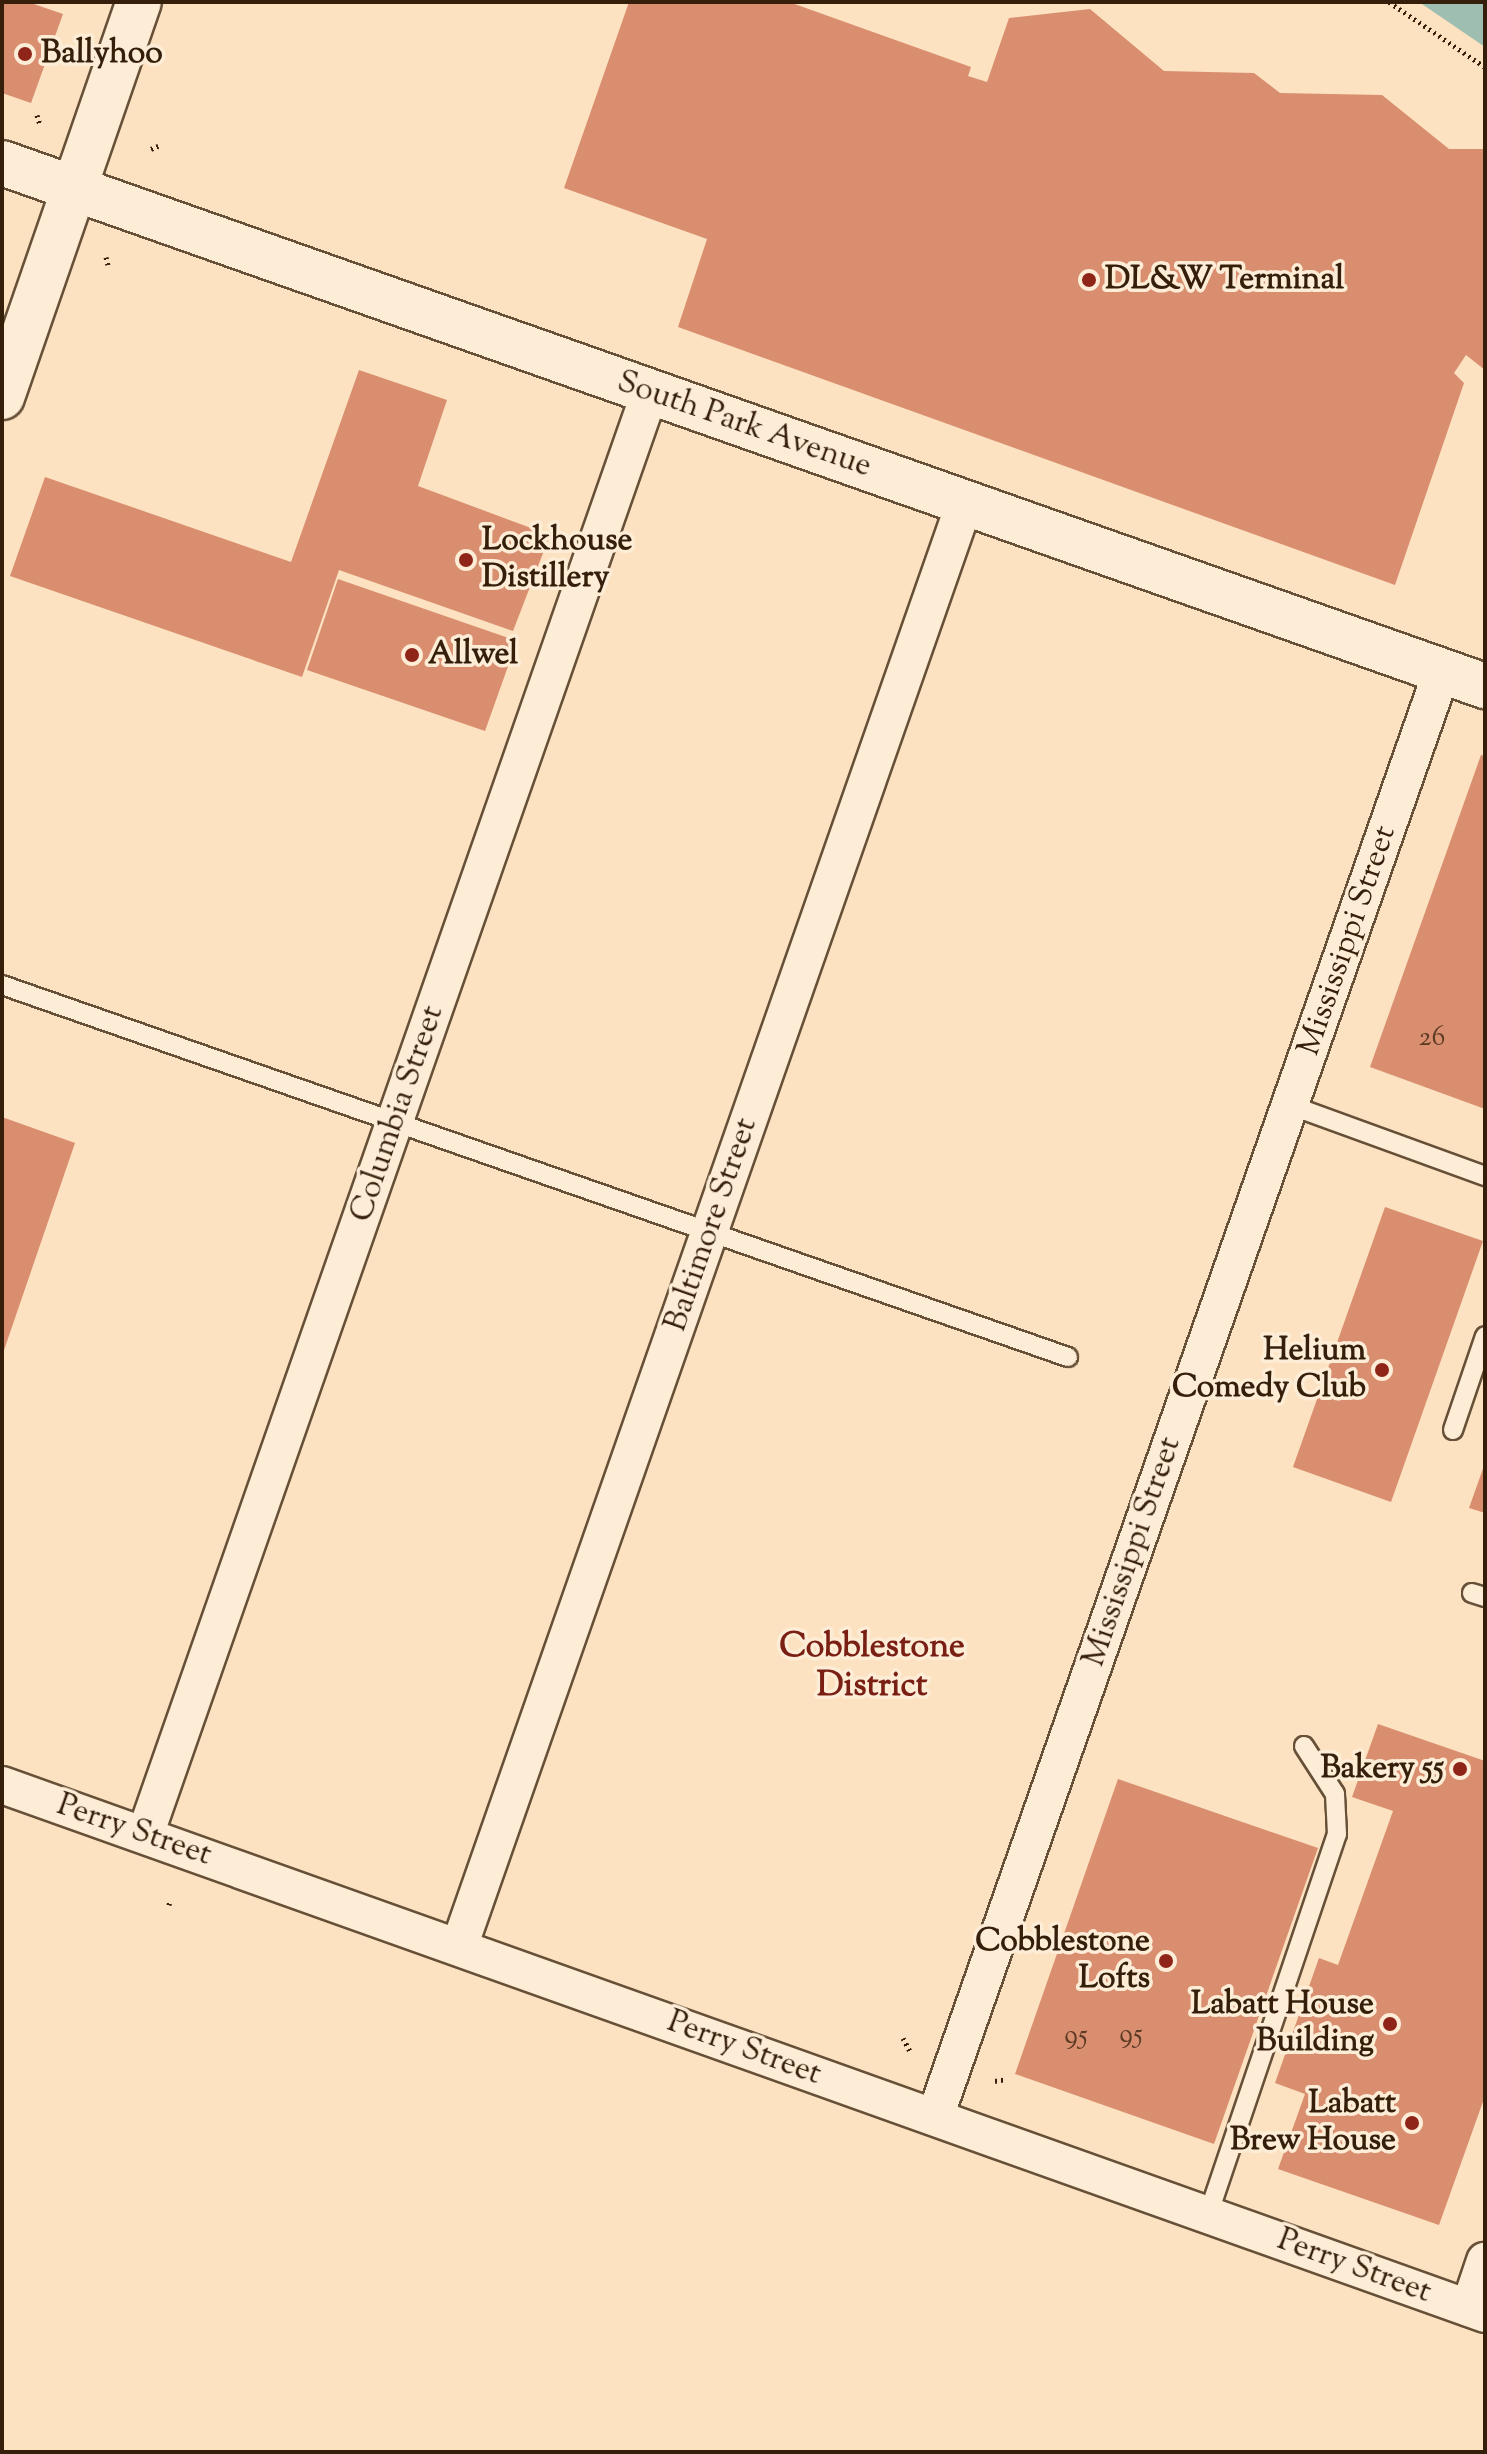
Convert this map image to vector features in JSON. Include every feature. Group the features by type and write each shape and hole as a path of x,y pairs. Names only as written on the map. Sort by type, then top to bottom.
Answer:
{"street":[{"path":"2,397 139,2"},
{"name":"South Park Avenue","path":"2,163 1485,686"},
{"name":"Columbia Street","path":"145,1835 650,392"},
{"name":"Baltimore Street","path":"459,1947 965,502"},
{"name":"Mississippi Street","path":"935,2117 1442,671"},
{"name":"Perry Street","path":"2,1785 1477,2311"},
{"path":"1477,2311 1485,2261"}],"lane":[{"path":"2,985 1068,1357"},
{"path":"1290,1105 1485,1176"},
{"path":"1453,1430 1485,1336"},
{"path":"1208,2215 1337,1834 1335,1794 1304,1746"}],"path":[{"path":"1389,2 1485,67"},
{"path":"37,115 40,125"},
{"path":"106,257 108,265"},
{"path":"903,2038 910,2051"},
{"path":"995,2081 1006,2079"}],"shaded area":[{"path":"1419,2 1485,2 1485,47"}],"building":[{"name":"Ballyhoo","path":"2,2 28,2 63,14 31,103 2,93"},
{"name":"DL&W Terminal","path":"629,2 789,2 971,67 968,76 987,82 1009,18 1090,9 1164,71 1254,73 1280,93 1382,95 1449,149 1485,149 1485,370 1466,355 1454,373 1464,383 1395,585 678,327 707,239 564,188"},
{"path":"359,370 447,400 418,486 550,535 513,631 339,570 302,677 10,576 45,477 291,562"},
{"name":"Allwel","path":"338,579 517,641 485,731 307,670"},
{"path":"1481,755 1485,756 1485,1109 1370,1067"},
{"path":"2,1117 75,1143 2,1356"},
{"name":"Helium Comedy Club","path":"1385,1207 1483,1241 1391,1502 1293,1467"},
{"path":"1485,1463 1485,1513 1469,1508"},
{"name":"Labatt House Building","path":"1378,1724 1485,1761 1485,2096 1439,2225 1278,2169 1305,2094 1275,2083 1319,1958 1338,1965 1393,1811 1352,1797"},
{"name":"Cobblestone Lofts","path":"1118,1779 1318,1848 1214,2144 1015,2074"}],"place":[{"name":"Ballyhoo","path":"25,54"},
{"name":"DL&W Terminal","path":"1089,280"},
{"name":"Lockhouse Distillery","path":"466,560"},
{"name":"Allwel","path":"412,655"},
{"name":"Helium Comedy Club","path":"1382,1370"},
{"name":"Bakery 55","path":"1460,1769"},
{"name":"Cobblestone Lofts","path":"1166,1961"},
{"name":"Labatt House Building","path":"1390,2024"},
{"name":"Labatt Brew House","path":"1412,2123"}],"district":[{"name":"Cobblestone District","path":"872,1666"}]}
